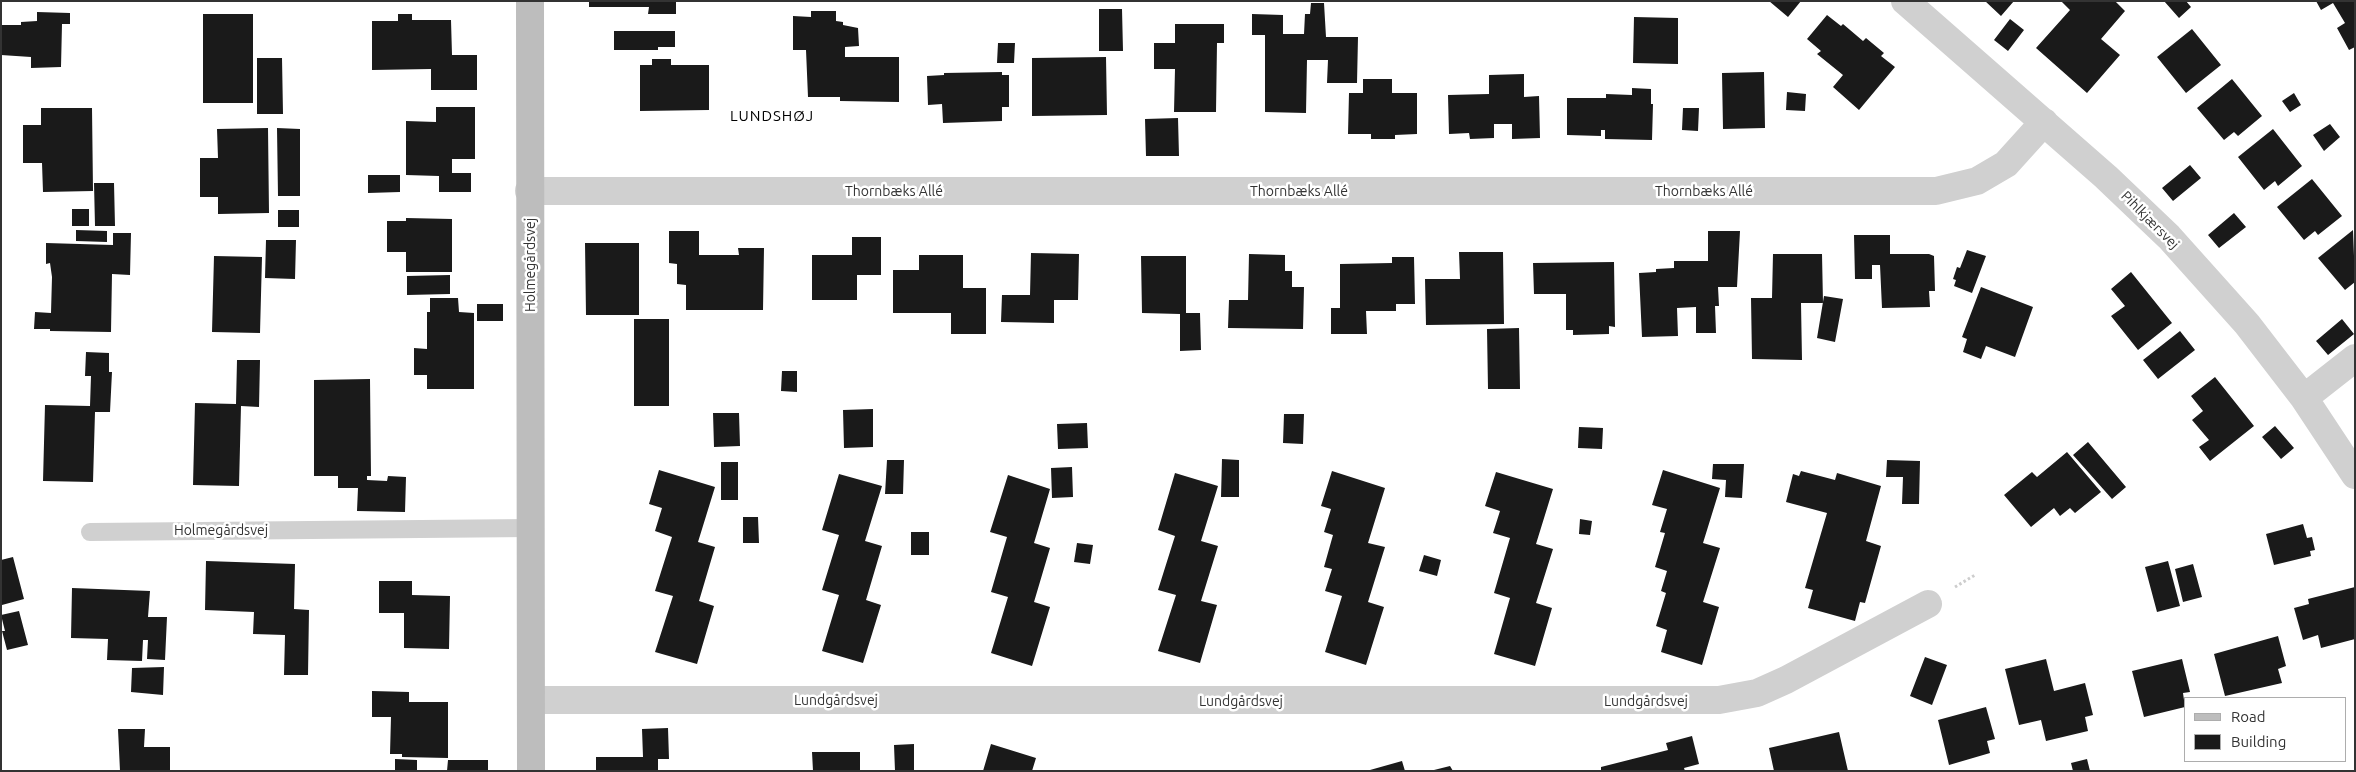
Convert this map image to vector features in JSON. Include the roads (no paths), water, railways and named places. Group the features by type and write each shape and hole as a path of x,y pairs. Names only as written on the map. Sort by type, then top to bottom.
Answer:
{"street":[{"name":"Holmegårdsvej","path":"530,1 531,771"},
{"name":"Pihlkjærsvej","path":"1905,1 2106,177 2169,237 2247,324 2304,398 2355,475"},
{"name":"Thornbæks Allé","path":"529,190 1936,191 1978,182 2006,164 2044,122"},
{"path":"2304,398 2355,358"},
{"name":"Lundgårdsvej","path":"532,700 1719,700 1757,693 1786,680 1928,604"}],"lane":[{"name":"Holmegårdsvej","path":"90,532 531,528"}],"district":[{"name":"LUNDSHØJ","path":"772,116"}]}
